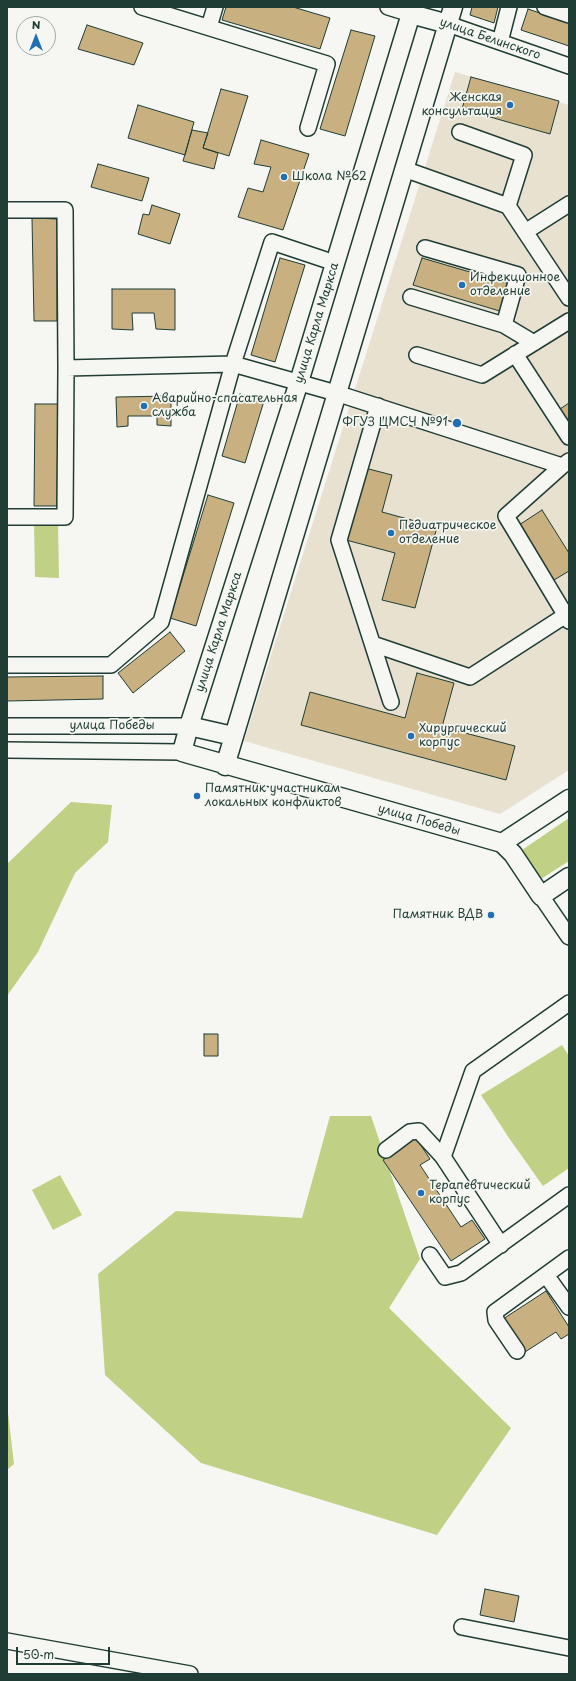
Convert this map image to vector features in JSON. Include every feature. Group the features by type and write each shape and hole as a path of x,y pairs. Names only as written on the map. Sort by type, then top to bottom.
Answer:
{"main road":[{"name":"улица Белинского","path":"412,10 450,15"},
{"name":"улица Карла Маркса","path":"182,752 299,382 412,10"},
{"path":"225,766 450,15"},
{"name":"улица Победы","path":"189,726 233,736"},
{"name":"улица Победы","path":"182,752 225,766 502,843"},
{"path":"569,799 502,843 513,854 541,896 569,876"}],"street":[{"path":"142,7 327,64 308,128"},
{"path":"209,27 215,7"},
{"name":"улица Белинского","path":"388,7 412,10"},
{"path":"500,42 509,7"},
{"path":"545,7 569,15"},
{"name":"улица Белинского","path":"450,15 500,42 569,66"},
{"path":"460,132 524,155 508,206"},
{"path":"404,169 508,206 569,298"},
{"path":"525,232 569,204"},
{"path":"7,210 65,210 66,368 65,517 7,516"},
{"path":"7,665 111,665 160,622 233,364 272,242 335,263"},
{"path":"425,248 518,275 504,325"},
{"path":"412,297 504,325 534,343"},
{"path":"417,355 482,375 569,321"},
{"path":"515,354 569,437"},
{"path":"66,368 233,364 336,393 566,464"},
{"path":"378,406 339,540 391,702"},
{"path":"372,644 470,677 567,618 506,516 566,464"},
{"name":"улица Победы","path":"7,726 189,726"},
{"name":"улица Победы","path":"7,750 182,752"},
{"path":"541,896 569,937"},
{"path":"443,1157 472,1071 569,1003"},
{"path":"386,1150 410,1132 419,1132 443,1157 501,1244"},
{"path":"430,1256 445,1277 461,1273 501,1244 567,1201"},
{"path":"517,1351 496,1320 495,1312 569,1258"},
{"path":"546,1275 569,1307"},
{"path":"462,1627 569,1648"},
{"path":"7,1641 190,1674"}],"shaded area":[{"name":"ФГУЗ ЦМСЧ №91","path":"455,72 569,105 569,770 500,814 244,741"}],"green space":[{"path":"34,522 58,523 59,578 35,577"},
{"path":"71,802 112,805 108,842 75,873 38,952 7,996 7,864"},
{"path":"569,818 569,861 541,879 522,850"},
{"path":"562,1045 569,1056 569,1168 543,1186 481,1095"},
{"path":"330,1116 371,1116 420,1259 389,1308 511,1428 437,1535 201,1463 105,1375 98,1274 176,1211 302,1218"},
{"path":"60,1175 82,1215 53,1230 32,1190"},
{"path":"7,1404 14,1464 7,1470"}],"building":[{"path":"226,7 293,7 330,18 320,49 222,20"},
{"path":"472,7 498,7 494,23 470,15"},
{"path":"528,9 569,23 569,46 521,30"},
{"path":"87,25 143,43 134,65 78,49"},
{"path":"351,30 375,36 345,136 320,129"},
{"name":"Женская консультация","path":"471,77 559,101 550,134 462,109"},
{"path":"221,89 248,96 229,156 203,148"},
{"path":"138,105 194,122 185,155 128,138"},
{"path":"192,130 208,133 203,148 218,153 214,169 183,161"},
{"name":"Школа №62","path":"261,140 309,154 283,230 238,217 248,188 263,192 271,167 254,164"},
{"path":"98,164 149,178 142,201 91,187"},
{"path":"152,205 180,214 170,244 138,234 143,214 149,215"},
{"path":"32,218 57,219 57,321 34,321"},
{"path":"280,258 305,265 275,362 251,355"},
{"name":"Инфекционное отделение","path":"422,258 511,284 503,312 413,285"},
{"path":"112,289 175,289 175,330 156,329 154,313 132,313 133,330 112,329"},
{"path":"240,394 264,401 245,463 222,456"},
{"name":"Аварийно-спасательная служба","path":"171,396 171,426 157,425 157,416 128,416 128,426 117,427 116,397"},
{"path":"569,403 569,423 560,409"},
{"path":"35,404 58,404 57,506 34,506"},
{"name":"Педиатрическое отделение","path":"365,468 392,475 382,512 437,527 415,608 382,600 395,553 346,540"},
{"path":"208,495 234,503 196,626 170,618"},
{"path":"542,510 569,553 569,571 554,580 519,525"},
{"path":"170,632 185,651 133,693 118,673"},
{"name":"Хирургический корпус","path":"417,673 454,683 442,727 515,746 506,780 301,725 310,692 405,718"},
{"path":"103,676 103,699 7,701 7,677"},
{"path":"204,1034 218,1034 218,1056 204,1056"},
{"name":"Терапевтический корпус","path":"416,1138 430,1159 420,1165 461,1227 472,1220 485,1239 451,1261 383,1160"},
{"path":"546,1291 569,1327 569,1334 561,1339 556,1332 525,1352 503,1319"},
{"path":"485,1589 519,1596 514,1622 480,1615"}],"place":[{"name":"Женская консультация","path":"510,105"},
{"name":"Школа №62","path":"284,177"},
{"name":"Инфекционное отделение","path":"462,285"},
{"name":"Аварийно-спасательная служба","path":"144,406"},
{"name":"ФГУЗ ЦМСЧ №91","path":"457,423"},
{"name":"Педиатрическое отделение","path":"391,533"},
{"name":"Хирургический корпус","path":"411,736"},
{"name":"Памятник участникам локальных конфликтов","path":"197,796"},
{"name":"Памятник ВДВ","path":"491,915"},
{"name":"Терапевтический корпус","path":"421,1193"}]}
